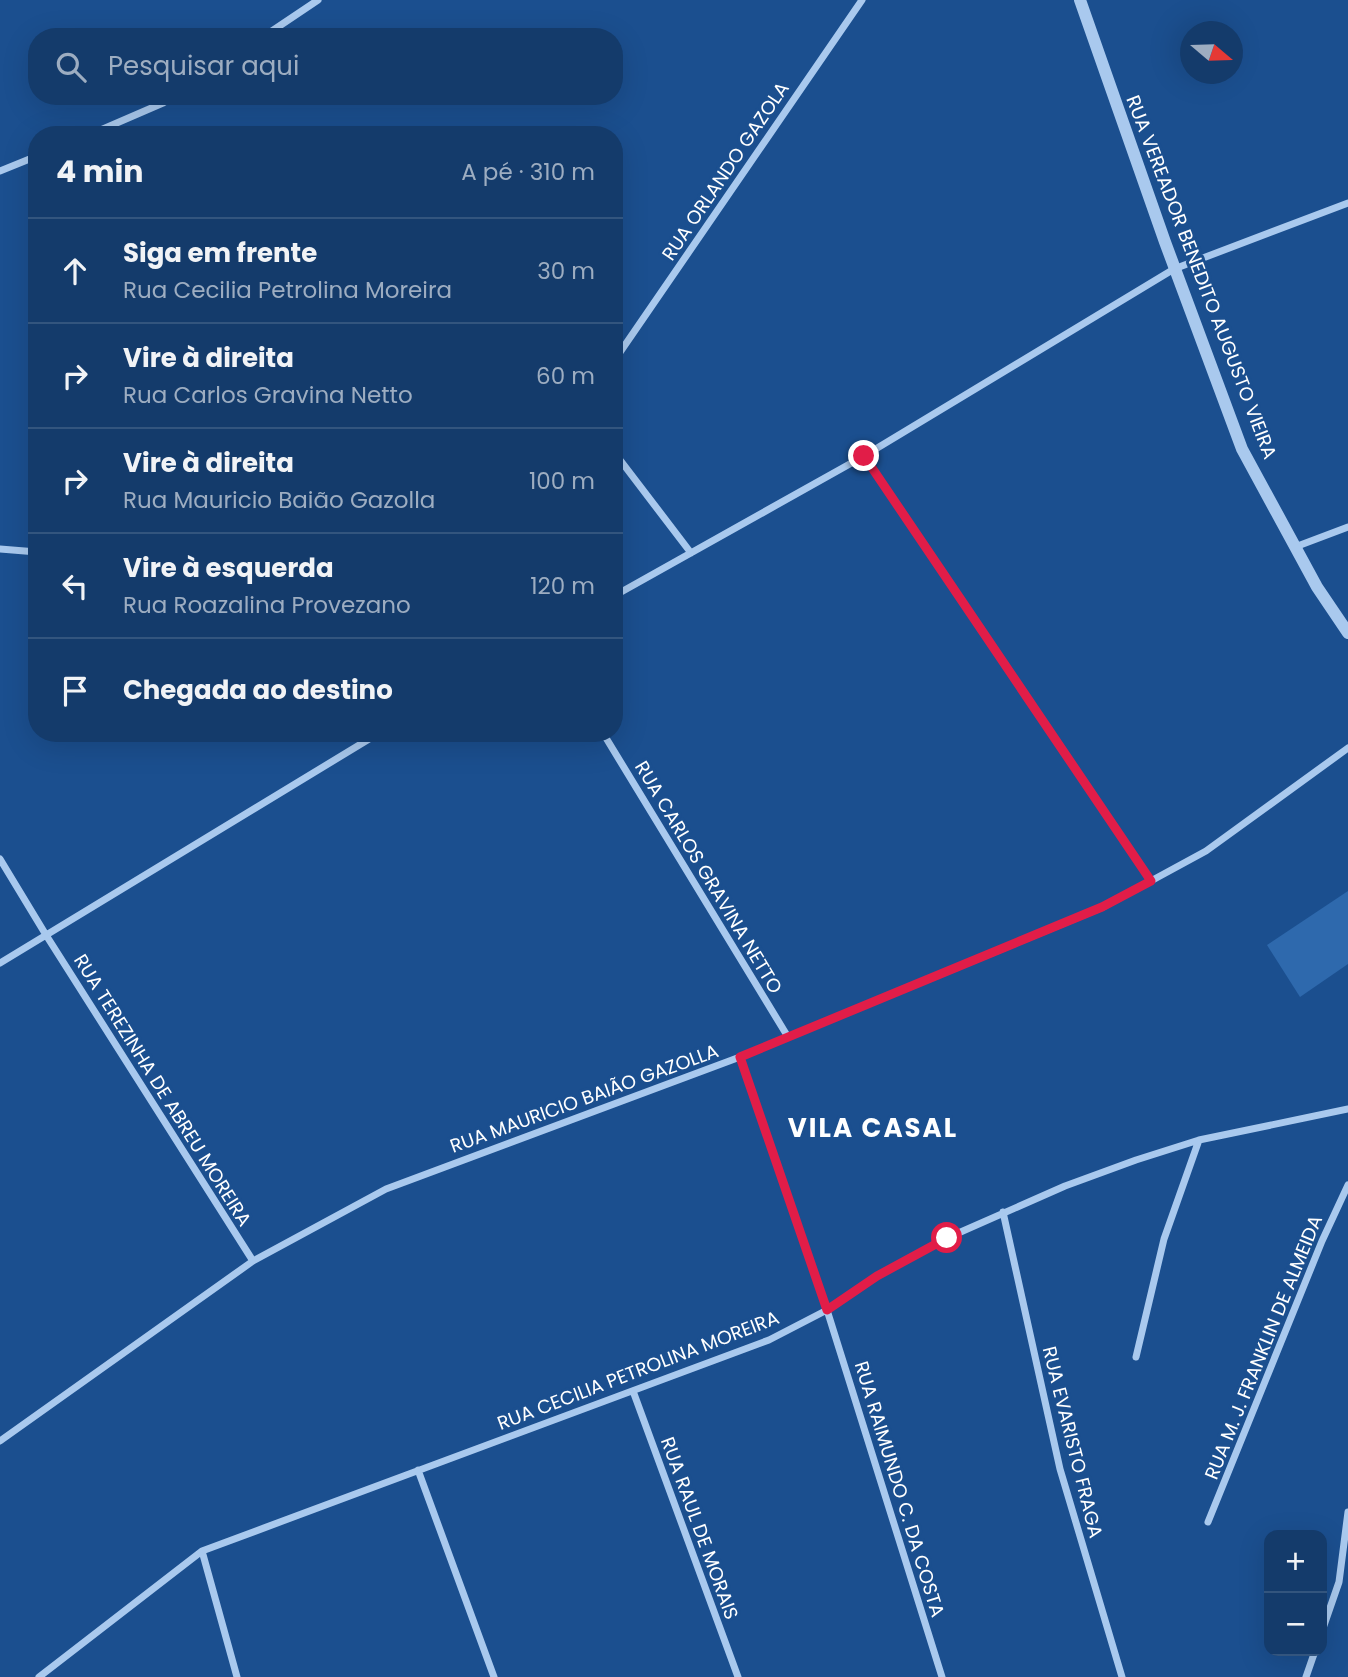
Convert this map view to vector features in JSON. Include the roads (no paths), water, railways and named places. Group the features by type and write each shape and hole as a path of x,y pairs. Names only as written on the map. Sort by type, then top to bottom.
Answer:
{"street":[{"path":"276,28 318,0"},
{"name":"RUA ORLANDO GAZOLA","path":"623,348 862,0"},
{"name":"RUA VEREADOR BENEDITO AUGUSTO VIEIRA","path":"1080,0 1241,449 1317,587 1348,633"},
{"path":"110,126 158,105"},
{"path":"0,171 28,160"},
{"path":"623,591 864,456 1174,268 1348,203"},
{"path":"864,456 1151,881"},
{"path":"623,464 691,553"},
{"path":"1295,547 1348,527"},
{"path":"0,549 28,551"},
{"path":"0,963 364,742"},
{"name":"RUA CARLOS GRAVINA NETTO","path":"609,742 789,1037"},
{"name":"RUA MAURICIO BAIÃO GAZOLLA","path":"0,1441 253,1261 386,1189 740,1057 1102,907 1206,851 1348,748"},
{"name":"RUA TEREZINHA DE ABREU MOREIRA","path":"0,859 253,1261"},
{"path":"740,1057 827,1310"},
{"name":"RUA CECILIA PETROLINA MOREIRA","path":"39,1677 202,1551 769,1340 827,1310 877,1276 947,1238 1077,1182 1199,1140 1348,1109"},
{"path":"1136,1357 1164,1239 1199,1140"},
{"name":"RUA M. J. FRANKLIN DE ALMEIDA","path":"1208,1522 1322,1241 1348,1185"},
{"name":"RUA EVARISTO FRAGA","path":"1003,1212 1060,1469 1122,1677"},
{"name":"RUA RAIMUNDO C. DA COSTA","path":"827,1310 942,1677"},
{"name":"RUA RAUL DE MORAIS","path":"633,1391 738,1677"},
{"path":"418,1471 494,1677"},
{"path":"1327,1617 1339,1582 1348,1512"},
{"path":"202,1551 237,1677"},
{"path":"1306,1677 1313,1656"}],"district":[{"name":"VILA CASAL","path":"873,1128"}]}
